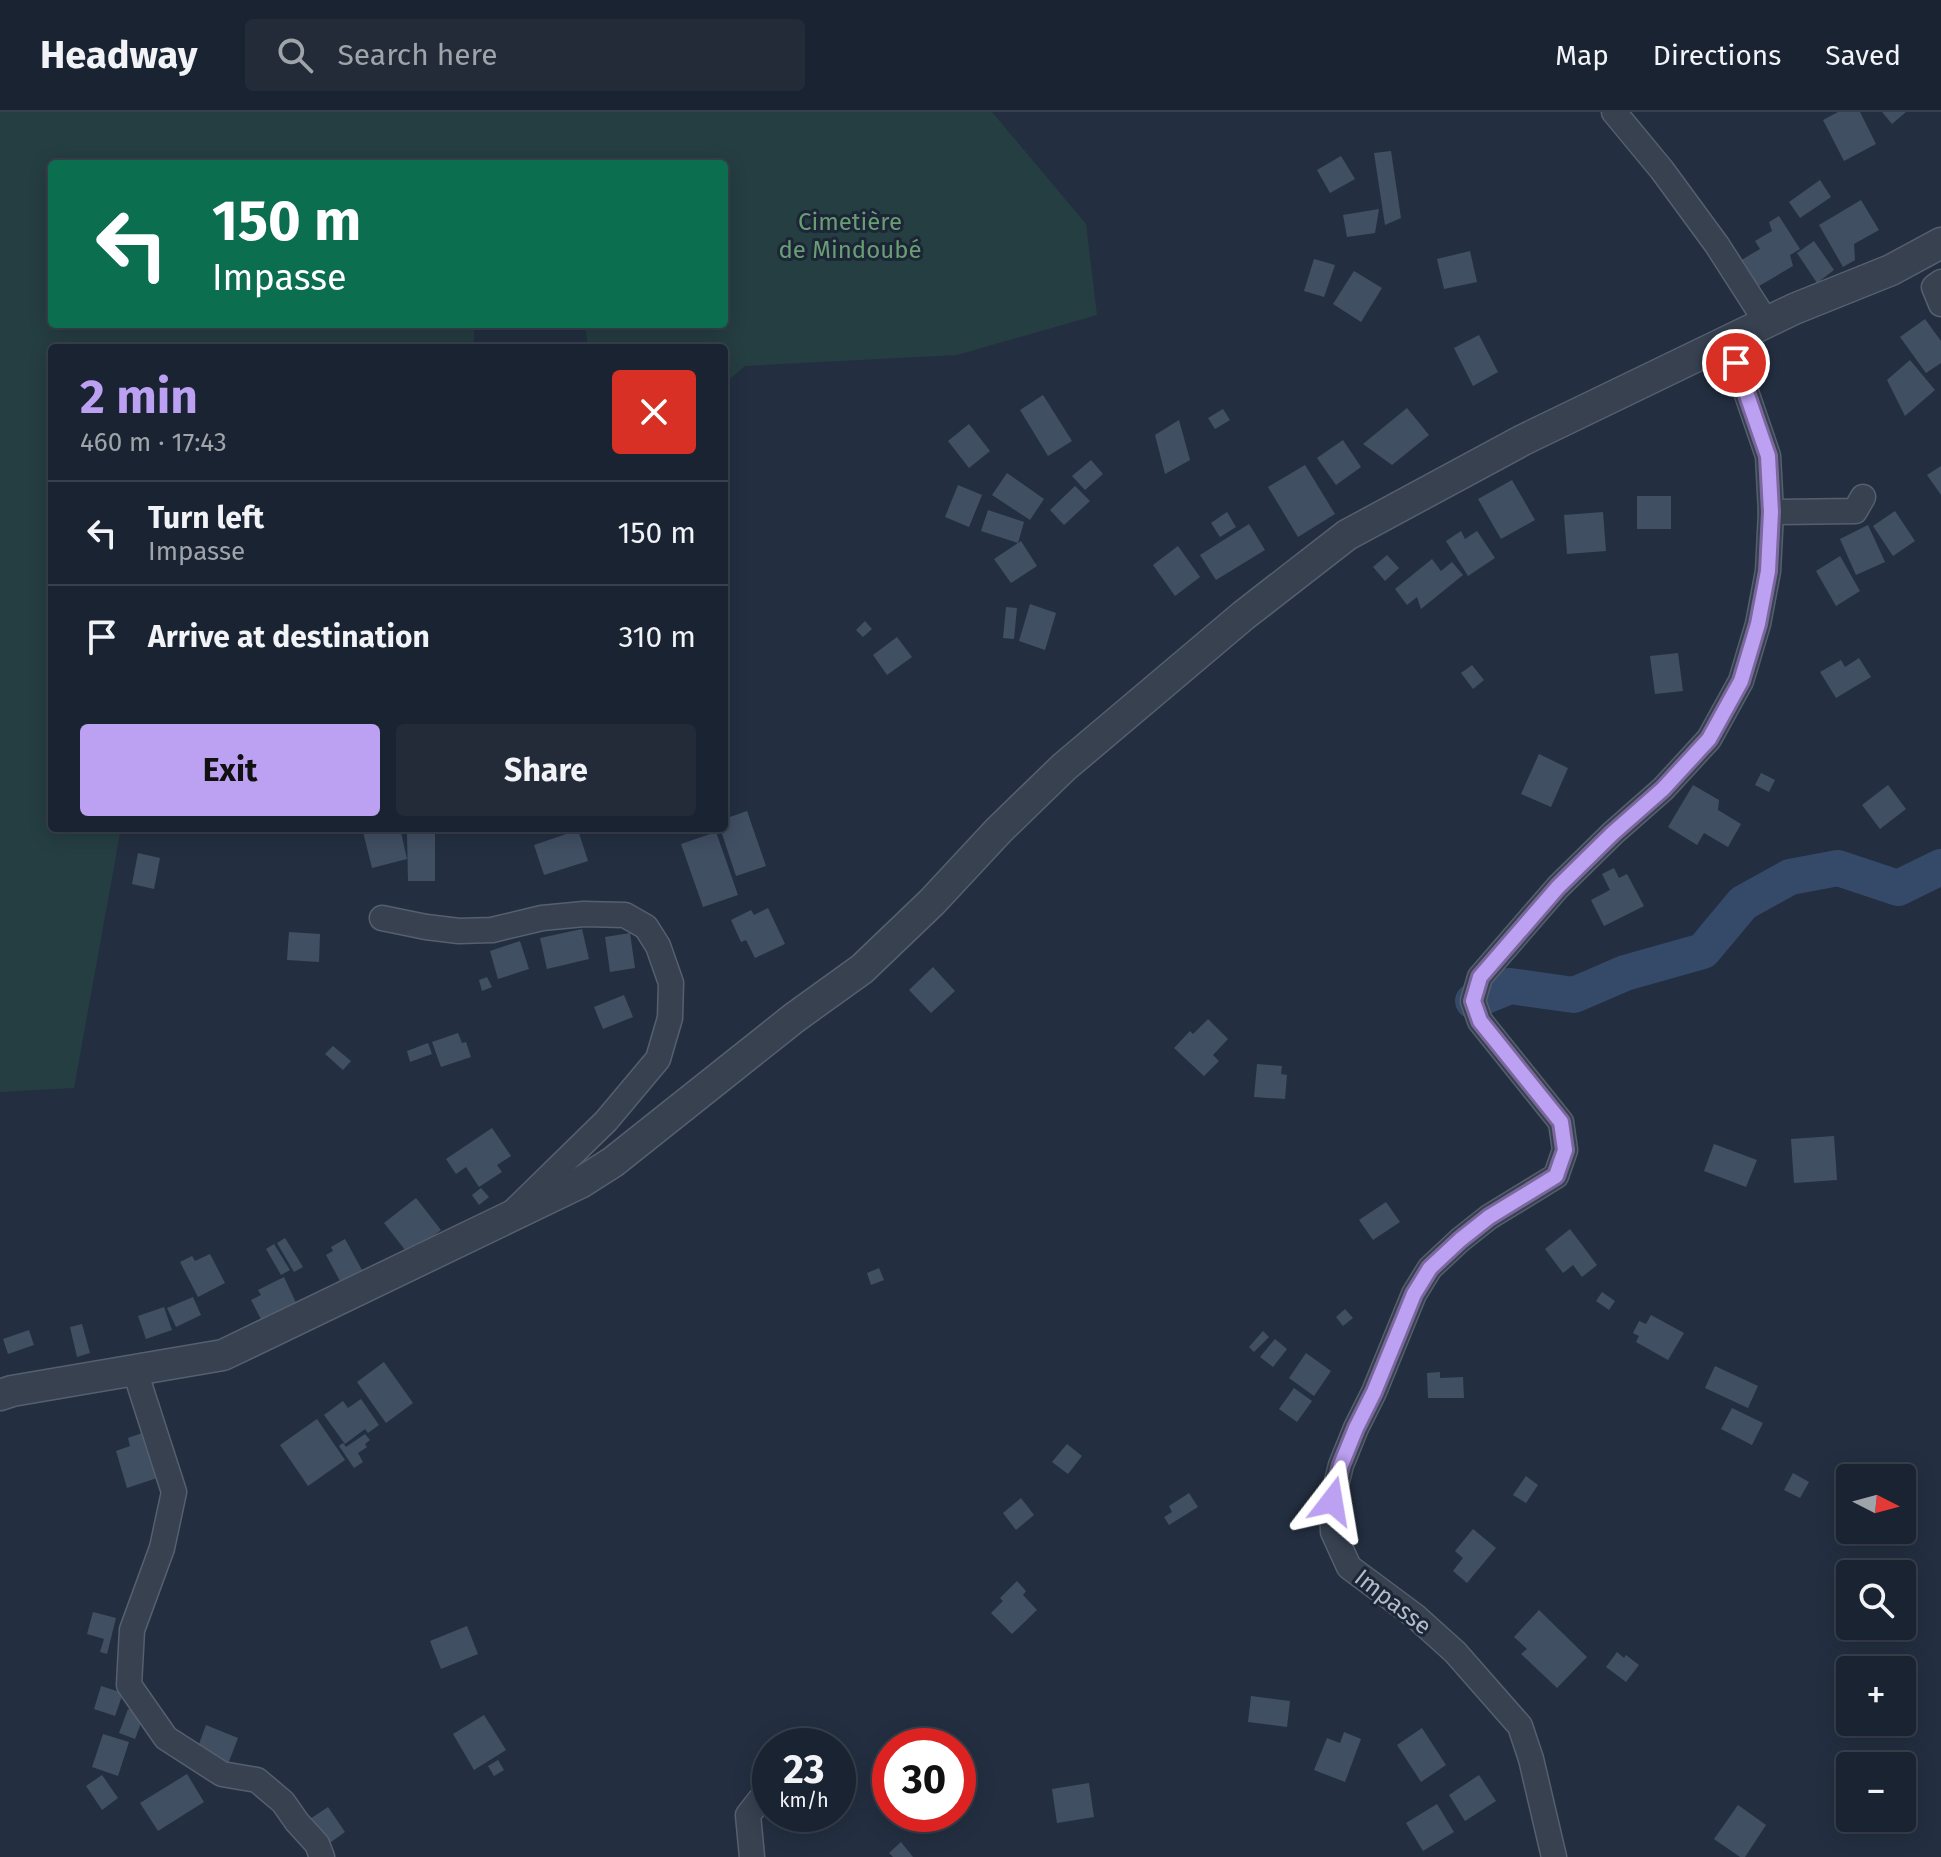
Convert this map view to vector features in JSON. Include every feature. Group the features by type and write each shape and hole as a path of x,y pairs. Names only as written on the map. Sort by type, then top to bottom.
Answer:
{"street":[{"path":"1614,112 1662,170 1717,245 1767,323"},
{"path":"0,1395 223,1355 580,1183 613,1162 794,1018 862,969 1064,767 1244,615 1347,535 1523,440 1794,309 1891,270 1941,243"},
{"path":"1941,282 1934,287 1941,304"},
{"name":"Impasse","path":"1554,1857 1520,1726 1455,1652 1415,1616 1349,1567 1333,1532 1332,1501 1341,1465 1356,1428 1414,1294 1430,1268 1489,1217 1556,1176 1565,1150 1561,1122 1480,1021 1473,1001 1480,977 1558,887 1663,789 1709,739 1741,681 1758,624 1768,571 1771,512 1768,456 1729,342"},
{"path":"1771,512 1855,511 1863,497"},
{"path":"382,918 459,931 492,930 542,918 584,914 625,915 646,927 658,946 671,983 670,1018 658,1059 606,1121 508,1217"},
{"path":"135,1371 174,1492 162,1548 132,1630 129,1685 166,1738 222,1774 257,1780 283,1802 317,1844 322,1857"},
{"path":"752,1810 748,1815 752,1857"}],"green space":[{"name":"Cimetière de Mindoubé","path":"0,112 992,112 1086,224 1097,315 957,355 745,366 728,381 728,344 588,344 586,328 728,328 728,160 48,160 48,328 475,328 473,344 48,344 48,832 120,832 74,1088 0,1092"}],"building":[{"path":"1838,112 1860,112 1876,144 1844,161 1823,120"},
{"path":"1882,112 1906,112 1892,124"},
{"path":"1391,151 1401,218 1385,225 1374,153"},
{"path":"1341,156 1355,179 1330,193 1317,170"},
{"path":"1820,180 1831,197 1800,218 1789,202"},
{"path":"1861,200 1879,230 1854,244 1855,260 1843,267 1819,225"},
{"path":"1379,209 1375,233 1347,237 1343,215"},
{"path":"1779,216 1800,249 1790,255 1793,266 1754,289 1738,262 1760,249 1755,241 1772,231 1769,222"},
{"path":"1814,241 1834,270 1817,283 1797,253"},
{"path":"1470,251 1477,282 1444,289 1437,259"},
{"path":"1314,259 1335,265 1324,297 1304,291"},
{"path":"1354,271 1382,288 1361,322 1333,304"},
{"path":"1925,319 1941,341 1941,363 1926,373 1900,337"},
{"path":"1479,335 1498,372 1473,386 1454,348"},
{"path":"1910,360 1935,390 1905,416 1887,380"},
{"path":"1043,395 1072,441 1048,456 1020,410"},
{"path":"1407,408 1429,435 1392,465 1363,444"},
{"path":"1223,409 1230,420 1215,429 1208,418"},
{"path":"1179,420 1190,460 1165,474 1155,435"},
{"path":"969,424 990,451 969,468 948,441"},
{"path":"1343,440 1361,467 1336,485 1317,458"},
{"path":"1091,460 1103,474 1085,490 1072,476"},
{"path":"1305,465 1335,514 1298,537 1268,487"},
{"path":"1941,466 1941,495 1927,475"},
{"path":"1007,473 1044,499 1030,520 992,495"},
{"path":"1512,480 1535,520 1501,539 1478,499"},
{"path":"958,485 982,495 969,527 945,517"},
{"path":"1075,486 1090,501 1064,525 1050,510"},
{"path":"1637,496 1671,496 1671,529 1637,529"},
{"path":"988,510 1024,522 1018,543 981,531"},
{"path":"1895,511 1915,541 1893,556 1873,526"},
{"path":"1227,512 1236,527 1220,537 1211,523"},
{"path":"1603,512 1606,551 1567,554 1564,515"},
{"path":"1249,524 1265,550 1216,580 1200,555"},
{"path":"1868,525 1885,562 1856,575 1840,539"},
{"path":"1461,531 1465,539 1477,531 1495,558 1468,576 1446,541"},
{"path":"1021,541 1037,566 1011,583 994,559"},
{"path":"1178,546 1200,577 1175,596 1153,565"},
{"path":"1387,555 1399,568 1385,581 1373,567"},
{"path":"1840,556 1860,591 1836,606 1816,571"},
{"path":"1432,559 1441,571 1452,562 1463,575 1421,609 1417,597 1407,605 1395,589"},
{"path":"1030,604 1056,613 1045,650 1019,641"},
{"path":"1006,607 1017,608 1014,639 1003,638"},
{"path":"865,621 872,629 863,637 856,630"},
{"path":"897,637 912,657 887,675 873,655"},
{"path":"1678,653 1683,691 1655,694 1650,656"},
{"path":"1859,658 1871,677 1836,698 1820,672 1841,660 1845,667"},
{"path":"1472,665 1484,680 1473,689 1461,673"},
{"path":"1539,754 1568,768 1551,807 1521,794"},
{"path":"1761,773 1775,780 1769,792 1755,785"},
{"path":"1693,785 1719,800 1718,810 1741,824 1728,847 1704,833 1697,845 1668,827"},
{"path":"1888,785 1906,809 1880,829 1862,805"},
{"path":"747,811 766,866 736,876 721,832 728,832 728,818"},
{"path":"363,832 401,832 407,859 372,868"},
{"path":"579,832 588,861 544,875 534,845"},
{"path":"716,832 738,895 703,907 681,844"},
{"path":"407,833 435,833 435,881 408,881"},
{"path":"138,853 160,858 154,889 132,884"},
{"path":"1614,868 1619,878 1627,874 1644,906 1604,926 1591,900 1610,890 1602,874"},
{"path":"768,908 785,944 755,958 746,940 741,942 731,920 751,910 754,915"},
{"path":"582,929 589,959 547,969 540,938"},
{"path":"289,932 320,934 319,962 287,960"},
{"path":"630,933 635,968 610,972 605,937"},
{"path":"520,941 529,969 498,979 490,951"},
{"path":"933,967 955,991 931,1013 909,990"},
{"path":"487,977 492,987 482,991 479,980"},
{"path":"624,995 633,1017 603,1029 594,1007"},
{"path":"1208,1019 1228,1039 1213,1055 1219,1061 1204,1076 1174,1048 1190,1031 1193,1034"},
{"path":"458,1033 462,1043 466,1042 471,1057 441,1067 432,1042"},
{"path":"428,1043 432,1054 410,1062 407,1051"},
{"path":"333,1046 351,1061 343,1070 325,1054"},
{"path":"1257,1064 1282,1066 1281,1074 1287,1075 1285,1099 1254,1097"},
{"path":"492,1128 511,1156 497,1165 502,1172 479,1187 466,1167 456,1174 446,1159"},
{"path":"1834,1136 1837,1180 1794,1183 1791,1139"},
{"path":"1714,1144 1757,1160 1746,1187 1704,1171"},
{"path":"481,1188 489,1197 479,1205 472,1195"},
{"path":"416,1198 441,1230 409,1255 384,1223"},
{"path":"1386,1202 1400,1222 1373,1240 1359,1220"},
{"path":"1570,1229 1597,1265 1582,1277 1573,1265 1563,1273 1545,1249"},
{"path":"285,1238 303,1267 294,1272 277,1243"},
{"path":"345,1239 362,1270 340,1281 326,1255 333,1251 331,1247"},
{"path":"274,1244 290,1270 281,1275 266,1249"},
{"path":"210,1254 225,1283 198,1297 180,1262 192,1256 195,1261"},
{"path":"879,1268 884,1280 871,1285 867,1273"},
{"path":"284,1277 298,1307 264,1325 251,1300 261,1295 258,1290"},
{"path":"1602,1292 1615,1301 1609,1310 1596,1301"},
{"path":"193,1297 201,1315 176,1327 167,1308"},
{"path":"164,1307 172,1330 146,1339 138,1316"},
{"path":"1345,1309 1353,1318 1343,1326 1336,1317"},
{"path":"1651,1315 1684,1333 1668,1360 1636,1342 1639,1336 1633,1333 1639,1321 1646,1324"},
{"path":"82,1324 90,1353 77,1357 70,1327"},
{"path":"29,1330 34,1345 8,1354 3,1339"},
{"path":"1263,1331 1269,1337 1254,1352 1249,1347"},
{"path":"1275,1339 1287,1349 1273,1367 1260,1357"},
{"path":"1306,1353 1331,1371 1314,1396 1289,1378"},
{"path":"384,1362 413,1403 386,1423 357,1382"},
{"path":"1715,1366 1758,1386 1748,1408 1705,1388"},
{"path":"1440,1372 1440,1378 1463,1377 1464,1398 1428,1398 1427,1373"},
{"path":"1294,1388 1312,1401 1297,1422 1279,1409"},
{"path":"361,1399 379,1425 368,1433 365,1429 345,1444 324,1415 343,1401 348,1408"},
{"path":"1732,1408 1763,1423 1752,1445 1721,1429"},
{"path":"317,1419 345,1460 308,1486 280,1445"},
{"path":"142,1433 157,1478 127,1488 116,1451 130,1446 128,1438"},
{"path":"365,1434 370,1440 365,1444 367,1447 358,1453 363,1462 354,1468 339,1446 343,1443 346,1447"},
{"path":"1067,1444 1082,1456 1068,1474 1052,1462"},
{"path":"1793,1473 1809,1482 1800,1498 1784,1490"},
{"path":"1526,1476 1538,1485 1526,1503 1513,1495"},
{"path":"1189,1493 1198,1507 1169,1525 1164,1517 1172,1512 1169,1506"},
{"path":"1021,1498 1034,1515 1016,1530 1003,1513"},
{"path":"1473,1529 1496,1548 1467,1583 1453,1571 1463,1558 1455,1551"},
{"path":"1017,1581 1026,1591 1023,1595 1037,1610 1012,1634 991,1613 1003,1601 1000,1598"},
{"path":"1539,1610 1587,1657 1557,1688 1521,1654 1527,1649 1514,1637"},
{"path":"93,1612 116,1618 107,1654 100,1652 104,1639 87,1634"},
{"path":"467,1626 478,1654 441,1669 430,1641"},
{"path":"1617,1652 1639,1665 1626,1682 1606,1667"},
{"path":"101,1686 123,1693 115,1716 94,1709"},
{"path":"1251,1696 1290,1701 1287,1727 1248,1722"},
{"path":"128,1709 144,1715 135,1739 119,1733"},
{"path":"484,1715 506,1750 474,1770 453,1734"},
{"path":"206,1725 238,1738 228,1764 196,1752"},
{"path":"1422,1728 1446,1765 1421,1782 1397,1745"},
{"path":"1344,1732 1361,1739 1345,1782 1314,1770 1327,1738 1340,1743"},
{"path":"103,1734 129,1742 118,1776 92,1767"},
{"path":"498,1760 504,1770 494,1776 488,1766"},
{"path":"187,1774 204,1802 158,1831 140,1803"},
{"path":"102,1775 118,1798 102,1810 86,1786"},
{"path":"1479,1775 1496,1801 1465,1821 1449,1795"},
{"path":"1089,1783 1094,1817 1057,1823 1052,1789"},
{"path":"1437,1804 1454,1832 1423,1851 1406,1823"},
{"path":"1738,1805 1766,1825 1745,1857 1740,1857 1714,1839"},
{"path":"328,1807 345,1832 327,1845 310,1819"},
{"path":"901,1842 913,1857 893,1857 889,1853"}],"waterway":[{"path":"1473,1001 1510,986 1574,995 1625,973 1703,951 1743,903 1790,877 1838,868 1898,888 1941,867"}],"route":[{"path":"1332,1501 1341,1465 1356,1428 1414,1294 1430,1268 1489,1217 1556,1176 1565,1150 1561,1122 1480,1021 1473,1001 1480,977 1558,887 1663,789 1709,739 1741,681 1758,624 1768,571 1771,512 1768,456 1736,363"}]}
